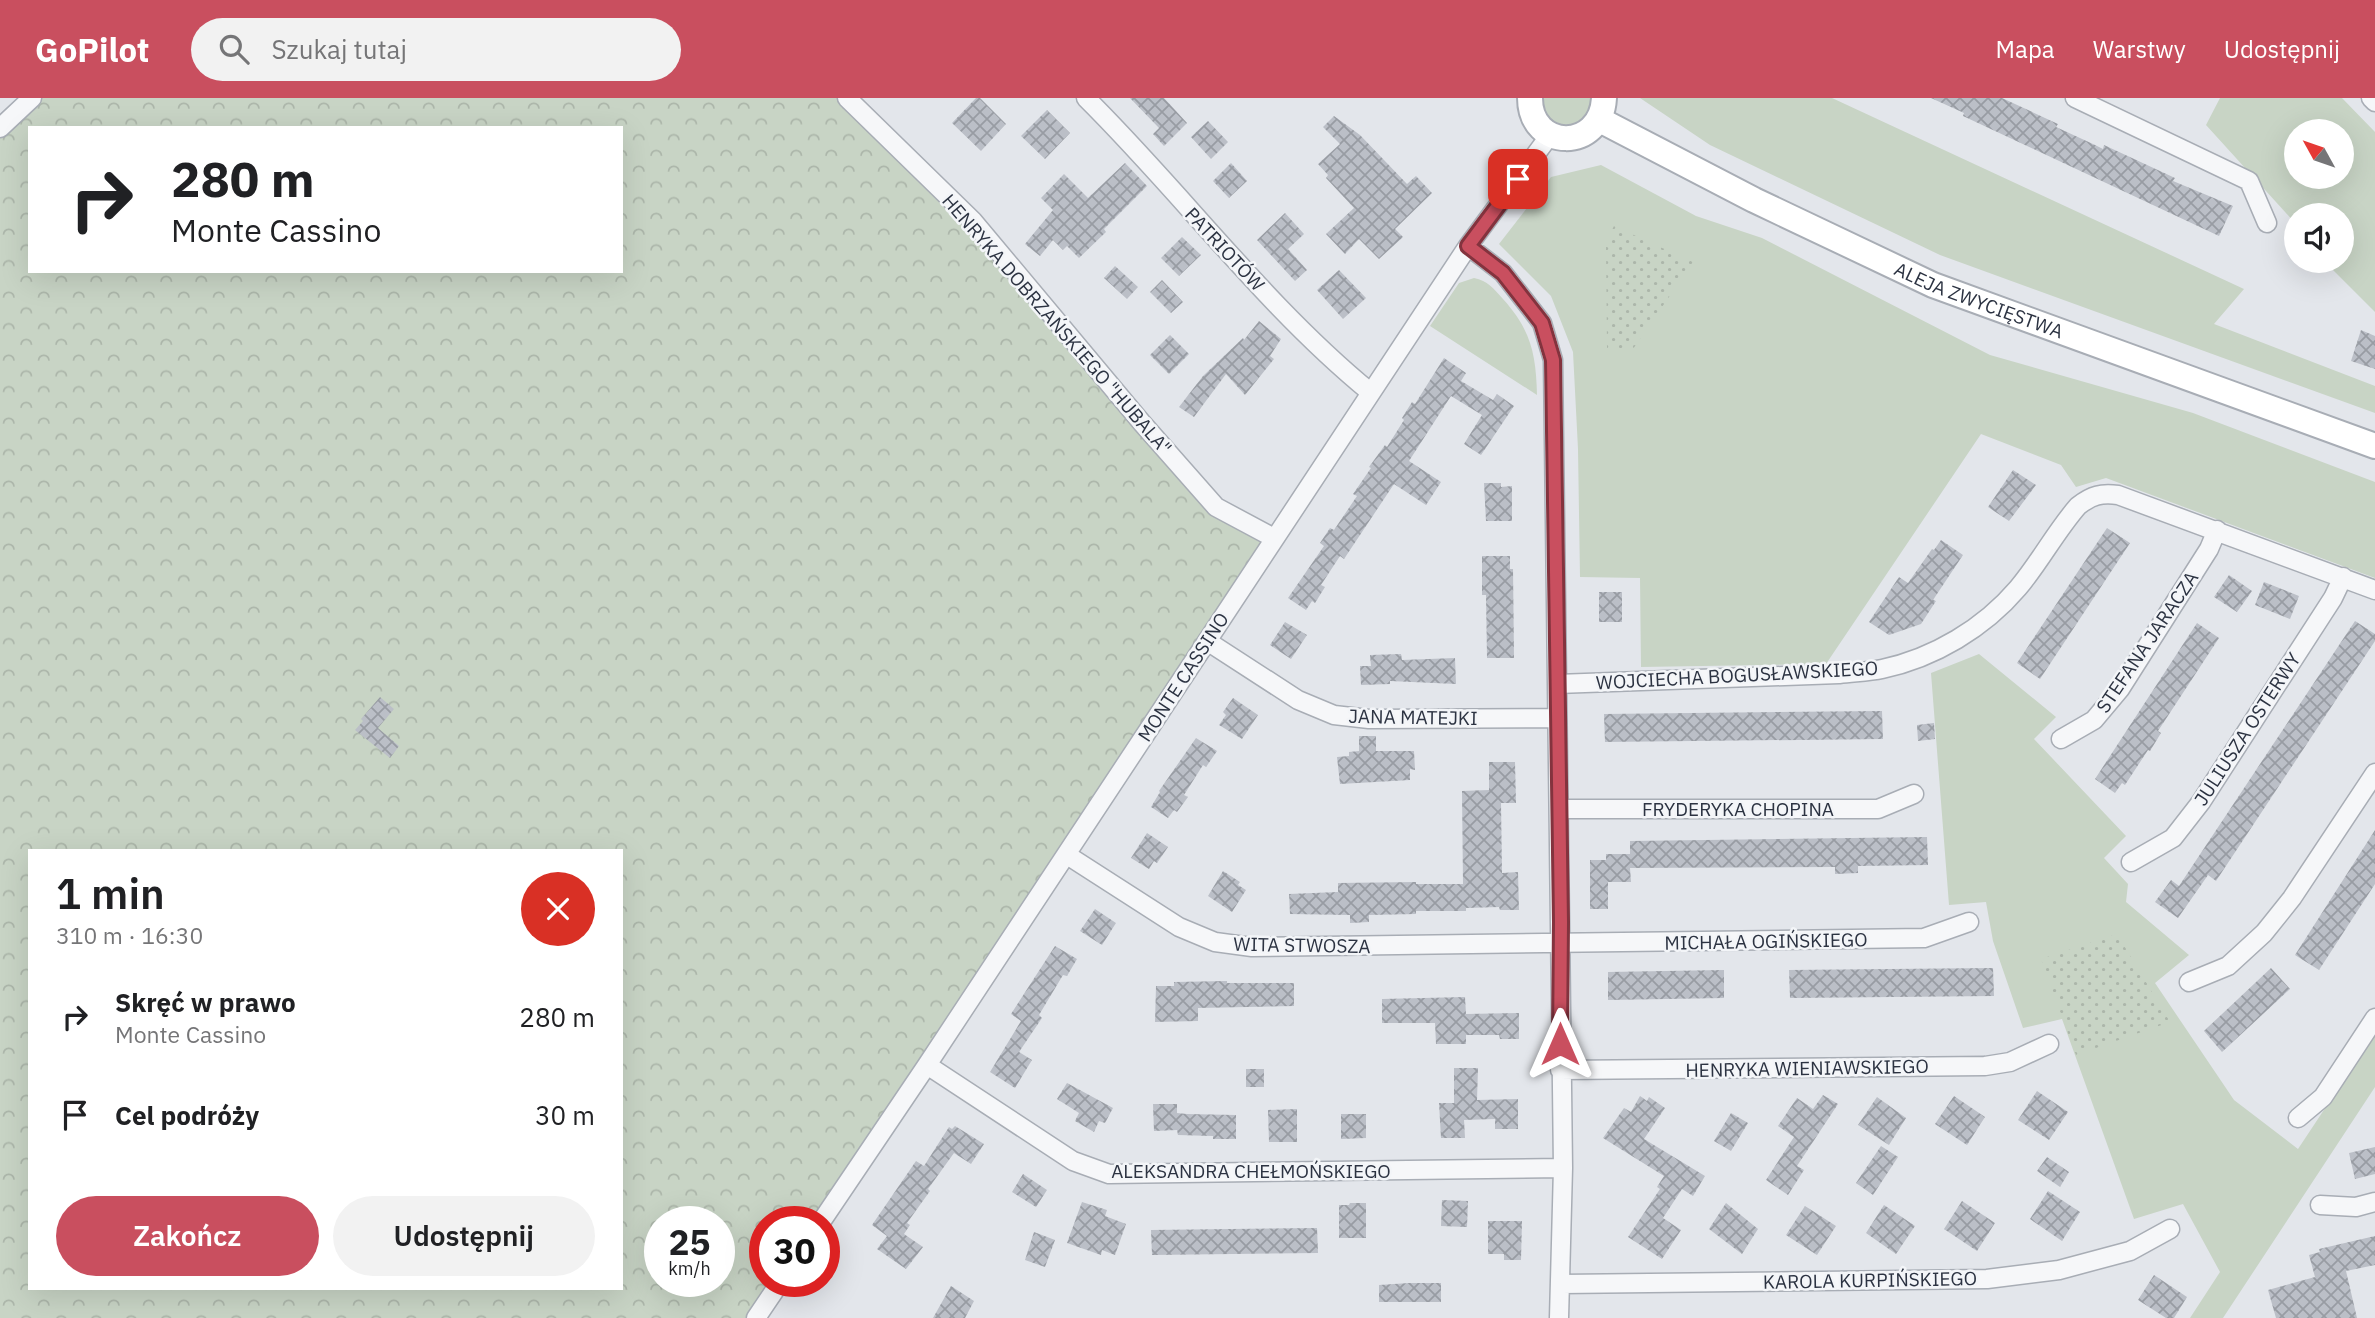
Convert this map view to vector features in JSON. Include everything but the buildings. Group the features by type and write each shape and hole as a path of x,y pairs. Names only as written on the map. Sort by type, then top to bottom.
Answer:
{"main road":[{"path":"1530,98 1536,121 1550,135 1570,138 1582,136 1592,129 1602,109"},
{"name":"ALEJA ZWYCIĘSTWA","path":"1602,109 1754,200 1933,285 2375,446"}],"street":[{"path":"0,128 32,98"},
{"name":"HENRYKA DOBRZAŃSKIEGO \"HUBALA\"","path":"847,98 972,221 1133,413 1216,507 1274,538"},
{"name":"PATRIOTÓW","path":"1086,98 1248,275 1329,358 1370,392"},
{"path":"2075,98 2249,181 2267,223"},
{"path":"2371,98 2375,102"},
{"name":"MONTE CASSINO","path":"832,1206 1067,855 1370,392 1468,246 1550,135"},
{"path":"1468,246 1503,273 1542,323 1553,360 1563,1168 1559,1318"},
{"name":"WOJCIECHA BOGUSŁAWSKIEGO","path":"1558,684 1839,674 1881,670 1925,656 1964,635 1993,614 2019,587 2068,518 2091,496 2103,493 2118,495 2217,530 2375,590"},
{"name":"STEFANA JARACZA","path":"2060,739 2094,720 2120,689 2209,550 2217,530"},
{"name":"JULIUSZA OSTERWY","path":"2131,862 2173,838 2201,802 2333,598 2343,577"},
{"name":"JANA MATEJKI","path":"1206,641 1298,701 1334,715 1369,719 1557,718"},
{"path":"2189,982 2228,966 2264,933 2292,898 2375,773"},
{"name":"FRYDERYKA CHOPINA","path":"1560,809 1878,808 1914,794"},
{"name":"WITA STWOSZA","path":"1067,855 1179,926 1215,942 1252,947 1561,944"},
{"name":"MICHAŁA OGIŃSKIEGO","path":"1561,944 1924,938 1969,922"},
{"path":"2298,1118 2323,1097 2375,1018"},
{"name":"HENRYKA WIENIAWSKIEGO","path":"1560,1070 1985,1066 2010,1062 2049,1044"},
{"name":"ALEKSANDRA CHEŁMOŃSKIEGO","path":"927,1065 1073,1161 1109,1174 1563,1168"},
{"path":"2320,1205 2356,1207 2375,1202"},
{"name":"KAROLA KURPIŃSKIEGO","path":"1562,1284 1987,1279 2059,1270 2130,1251 2170,1229"},
{"path":"756,1318 770,1297"}],"green space":[{"path":"31,98 847,98 973,221 1216,507 1274,538 830,1206 749,1206 749,1297 770,1297 756,1318 0,1318 0,127"},
{"path":"1543,98 1592,98 1588,116 1577,124 1561,126 1551,120 1545,110"},
{"path":"1640,98 1832,98 2244,289 2214,324 2375,386 2375,413 1940,255 1710,145"},
{"path":"2220,98 2342,98 2375,132 2375,312 2336,273 2354,273 2354,203 2284,203 2284,211 2206,125"},
{"path":"1601,165 1696,216 1762,238 1990,355 2193,413 2375,482 2375,578 2106,478 2076,487 2061,465 1981,434 1826,664 1641,667 1640,578 1580,577 1573,352 1551,296 1499,244 1551,177"},
{"path":"1614,226 1693,262 1633,349 1607,348 1606,241"},
{"path":"1474,278 1493,288 1526,332 1533,355 1537,395 1430,326 1459,283"},
{"path":"1979,654 2056,717 2034,739 2126,836 2104,858 2128,884 2126,902 2189,955 2155,983 2234,1100 2298,1149 2375,1033 2375,1087 2223,1318 2190,1318 2220,1272 2183,1204 2134,1219 2062,1019 2023,1028 1993,941 1986,902 1949,905 1931,673"},
{"path":"2117,934 2170,1022 2076,1055 2041,959"}],"route":[{"path":"1518,179 1468,246 1503,273 1542,323 1553,360 1560,809 1560,1044"}]}
